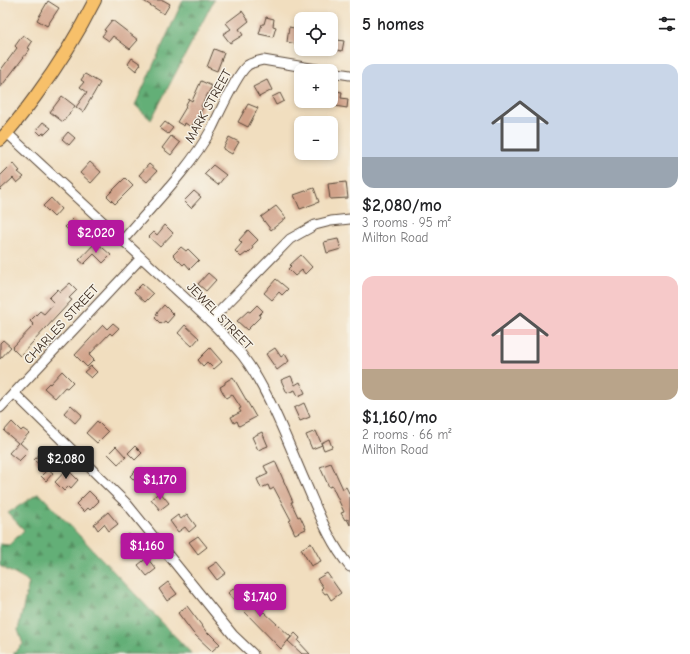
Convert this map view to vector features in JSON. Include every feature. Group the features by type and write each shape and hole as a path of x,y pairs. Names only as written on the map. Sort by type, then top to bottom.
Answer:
{"main road":[{"path":"3,137 58,65 80,29 95,0"}],"street":[{"name":"MARK STREET","path":"123,240 204,143 240,75 249,65 263,60 294,65"},
{"path":"338,73 350,75"},
{"name":"JEWEL STREET","path":"3,137 123,240 210,321 242,355 262,387 322,521 333,542 350,566"},
{"path":"210,321 290,239 314,225 350,219"},
{"name":"CHARLES STREET","path":"0,408 141,258"},
{"path":"14,393 127,504 233,635 253,654"}],"green space":[{"path":"183,0 214,0 151,120 135,105"},
{"path":"39,493 192,654 13,654 23,644 18,630 29,582 0,566 0,544 9,545 24,530 8,513"}],"building":[{"path":"142,0 163,0 170,4 164,14"},
{"path":"48,1 59,8 47,26 37,20"},
{"path":"242,11 249,21 239,29 243,35 230,43 223,34 231,29 226,23"},
{"path":"266,17 274,19 273,26 276,27 273,37 259,34"},
{"path":"112,20 138,40 130,49 113,36 109,41 102,36 106,31 104,30"},
{"path":"289,27 294,28 294,44 287,42"},
{"path":"23,35 32,42 28,48 30,49 0,88 0,71 17,48 15,46"},
{"path":"338,40 344,41 342,51 338,50"},
{"path":"214,49 224,53 217,71 207,67"},
{"path":"132,58 141,64 136,71 128,64"},
{"path":"85,74 100,83 83,112 76,107 87,92 80,87 84,82 81,80"},
{"path":"267,80 272,90 259,97 253,87"},
{"path":"201,81 212,86 201,106 203,108 191,127 185,123 184,126 177,122 189,99 192,101"},
{"path":"338,91 342,92 341,98 348,99 347,108 338,106"},
{"path":"280,93 284,101 276,105 272,97"},
{"path":"62,96 75,106 63,122 50,112"},
{"path":"248,104 258,108 248,127 238,122"},
{"path":"43,122 51,128 45,134 43,133 41,135 36,130"},
{"path":"165,122 173,128 168,134 160,128"},
{"path":"68,132 75,138 69,145 62,139"},
{"path":"171,136 180,143 171,155 162,148"},
{"path":"229,137 239,142 232,154 223,149"},
{"path":"90,162 101,172 91,183 80,173"},
{"path":"13,163 20,171 18,172 24,177 17,183 13,178 0,190 0,176"},
{"path":"149,164 157,171 147,182 139,175"},
{"path":"213,165 226,175 218,185 204,174"},
{"path":"125,178 133,186 115,204 107,196"},
{"path":"346,182 348,198 330,199 328,184"},
{"path":"314,188 319,202 300,209 294,195"},
{"path":"194,191 201,197 191,208 184,201"},
{"path":"51,198 61,209 54,217 43,206"},
{"path":"276,206 286,218 271,230 261,217"},
{"path":"73,219 86,232 79,240 65,227"},
{"path":"165,225 173,233 160,247 149,237 154,232 157,235"},
{"path":"248,230 258,240 247,254 246,253 241,257 235,251 242,243 239,240"},
{"path":"338,239 341,249 327,253 324,242"},
{"path":"96,242 111,255 103,263 94,254 84,264 79,260"},
{"path":"181,247 186,251 188,249 199,260 190,269 185,263 183,265 173,255"},
{"path":"301,255 312,267 305,274 302,270 295,276 288,269 291,266 290,265"},
{"path":"208,273 216,280 206,291 198,284"},
{"path":"276,279 288,289 282,295 279,292 272,300 264,293"},
{"path":"70,283 77,290 69,298 72,300 20,356 12,348 34,325 30,321 40,311 44,314 54,303 49,298 58,289 60,292"},
{"path":"142,284 153,294 145,302 134,292"},
{"path":"164,305 174,315 167,323 165,321 161,324 155,318 158,315 156,314"},
{"path":"257,305 263,311 259,315 260,317 247,330 237,321"},
{"path":"113,323 119,328 112,335 110,333 89,355 94,360 87,367 75,355 103,325 107,329"},
{"path":"185,325 199,338 192,346 178,333"},
{"path":"3,340 11,347 0,359 0,343"},
{"path":"210,348 222,362 214,369 207,362 203,366 198,360"},
{"path":"275,348 281,357 285,354 289,361 277,370 266,354"},
{"path":"91,366 97,372 91,378 84,372"},
{"path":"62,371 73,382 67,388 65,387 55,398 44,388 49,383 50,384"},
{"path":"291,376 295,385 300,382 305,393 298,396 295,390 287,393 281,380"},
{"path":"233,377 256,417 239,426 237,421 234,423 231,417 241,412 239,409 241,408 232,394 226,398 220,387"},
{"path":"304,403 310,417 300,421 294,408"},
{"path":"71,405 82,415 75,423 64,413"},
{"path":"97,421 108,432 97,443 86,433"},
{"path":"12,422 21,431 23,429 29,433 20,443 29,451 19,461 9,453 18,443 4,431"},
{"path":"316,431 322,445 312,449 306,435"},
{"path":"262,432 268,446 258,450 252,437"},
{"path":"329,439 332,447 324,450 321,443"},
{"path":"116,446 126,457 118,464 108,454"},
{"path":"135,446 142,453 135,460 128,453"},
{"path":"45,448 56,458 45,470 34,460"},
{"path":"275,461 293,502 291,502 306,529 295,534 289,521 291,520 274,488 270,490 268,485 261,488 257,479 268,474 264,466"},
{"path":"331,463 343,489 346,487 350,495 350,525 341,513 344,512 332,486 329,487 320,467"},
{"path":"138,468 148,479 140,486 130,476"},
{"path":"48,469 53,473 46,481 41,476"},
{"path":"67,469 78,480 71,488 69,486 64,491 55,482"},
{"path":"89,491 99,501 90,510 88,508 84,512 76,504"},
{"path":"160,492 169,503 160,510 151,499"},
{"path":"108,512 118,524 109,531 104,524 98,530 94,524"},
{"path":"187,514 196,526 189,532 185,527 178,532 170,521 178,515 181,519"},
{"path":"129,534 138,545 130,553 120,542"},
{"path":"198,536 207,547 198,554 189,542"},
{"path":"311,543 321,561 311,566 301,549"},
{"path":"147,558 156,569 147,576 138,565"},
{"path":"217,562 226,573 217,580 208,568"},
{"path":"327,573 341,593 331,600 327,593 325,594 321,589 323,587 317,579"},
{"path":"168,582 177,594 167,601 159,589"},
{"path":"237,586 243,593 247,590 251,596 248,599 261,614 264,612 291,637 281,649 228,593"},
{"path":"187,606 208,634 209,633 220,644 212,651 193,633 178,613"},
{"path":"295,633 300,638 298,641 310,654 302,654 288,641"}]}
